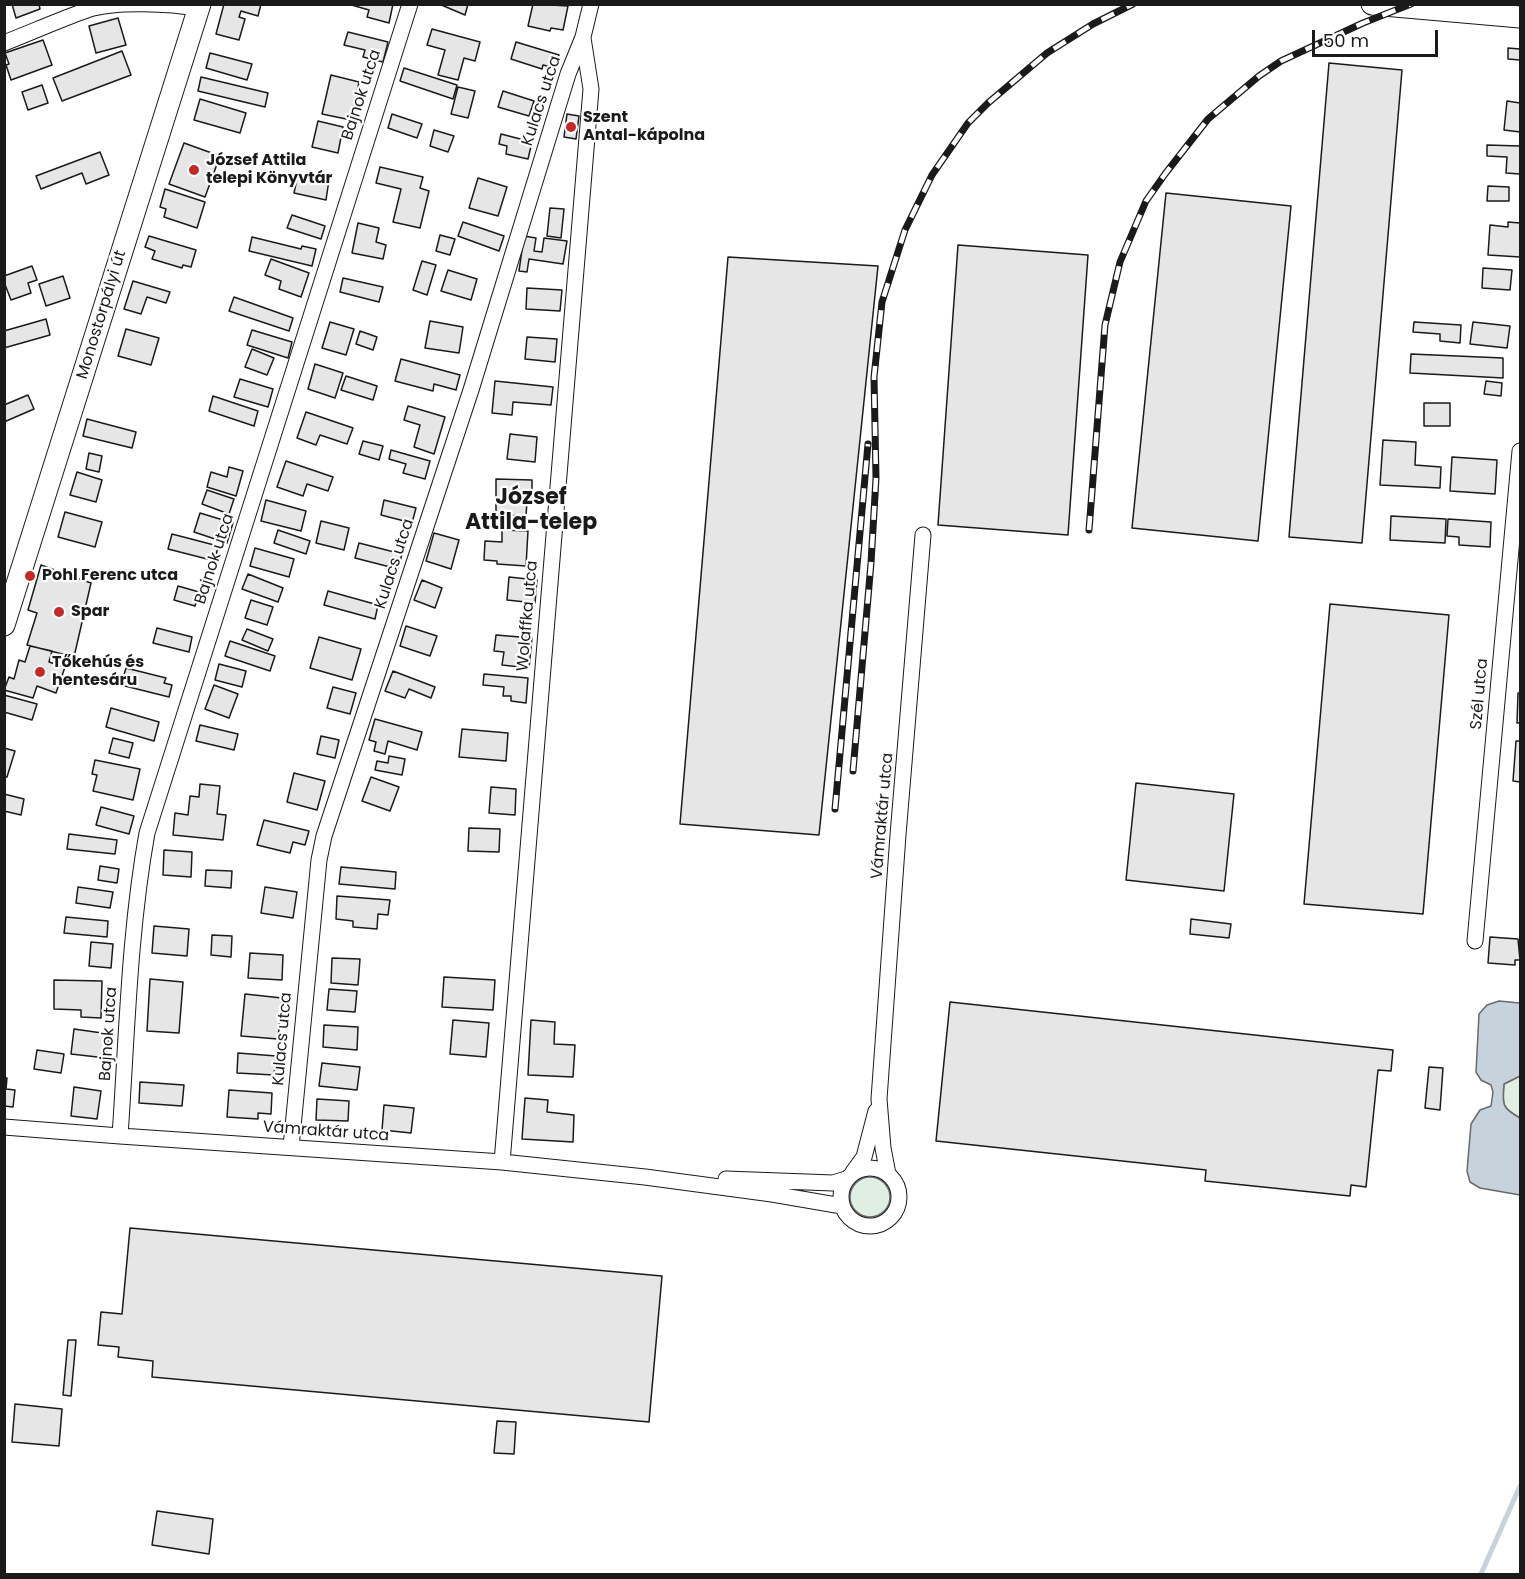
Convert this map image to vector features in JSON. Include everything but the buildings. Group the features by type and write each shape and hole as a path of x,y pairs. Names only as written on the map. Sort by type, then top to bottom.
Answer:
{"street":[{"name":"Bajnok utca","path":"120,1136 135,920 147,833 410,4"},
{"name":"Kulacs utca","path":"291,1147 317,871 324,836 471,390 568,74 583,37 591,4"},
{"path":"1372,4 1521,17"},
{"path":"4,43 89,9 117,5 199,7"},
{"name":"Monostorpályi út","path":"4,625 199,7"},
{"name":"Wolaffka utca","path":"502,1162 591,89 583,37"},
{"name":"Szél utca","path":"1475,941 1521,451"},
{"name":"Vámraktár utca","path":"888,1174 883,1148 879,1099 923,536"},
{"name":"Vámraktár utca","path":"645,1177 832,1183 849,1175 864,1157 879,1099"},
{"name":"Vámraktár utca","path":"4,1126 502,1162 645,1177 842,1206"},
{"path":"864,1168 877,1168 888,1174 896,1183 899,1202 895,1212 885,1222 871,1226 862,1225 846,1215 840,1197 849,1175 864,1168"}],"green space":[{"path":"1520,1076 1520,1118 1506,1108 1503,1097 1504,1084"},
{"path":"870,1177 878,1178 884,1183 889,1189 889,1205 884,1211 878,1216 870,1217 862,1216 856,1211 851,1205 850,1197 851,1189 856,1183 862,1178"}],"shaded area":[{"path":"1499,1001 1520,1003 1520,1076 1504,1084 1503,1097 1506,1108 1520,1118 1520,1195 1480,1188 1470,1182 1467,1171 1471,1124 1480,1110 1491,1106 1493,1092 1491,1085 1481,1080 1476,1072 1479,1014 1487,1005"}],"waterway":[{"path":"1481,1574 1520,1486"}],"railway":[{"path":"853,771 876,478 874,377 882,302 905,230 932,175 968,123 988,103 1047,53 1093,24 1133,4"},
{"path":"1089,530 1105,325 1120,262 1146,201 1208,119 1259,76 1281,61 1363,23 1411,4"},
{"path":"835,809 868,444"}],"place":[{"name":"Szent Antal-kápolna","path":"571,127"},
{"name":"József Attila telepi Könyvtár","path":"194,170"},
{"name":"Pohl Ferenc utca","path":"30,576"},
{"name":"Spar","path":"59,612"},
{"name":"Tőkehús és hentesáru","path":"40,672"}],"district":[{"name":"József Attila-telep","path":"531,510"}]}
